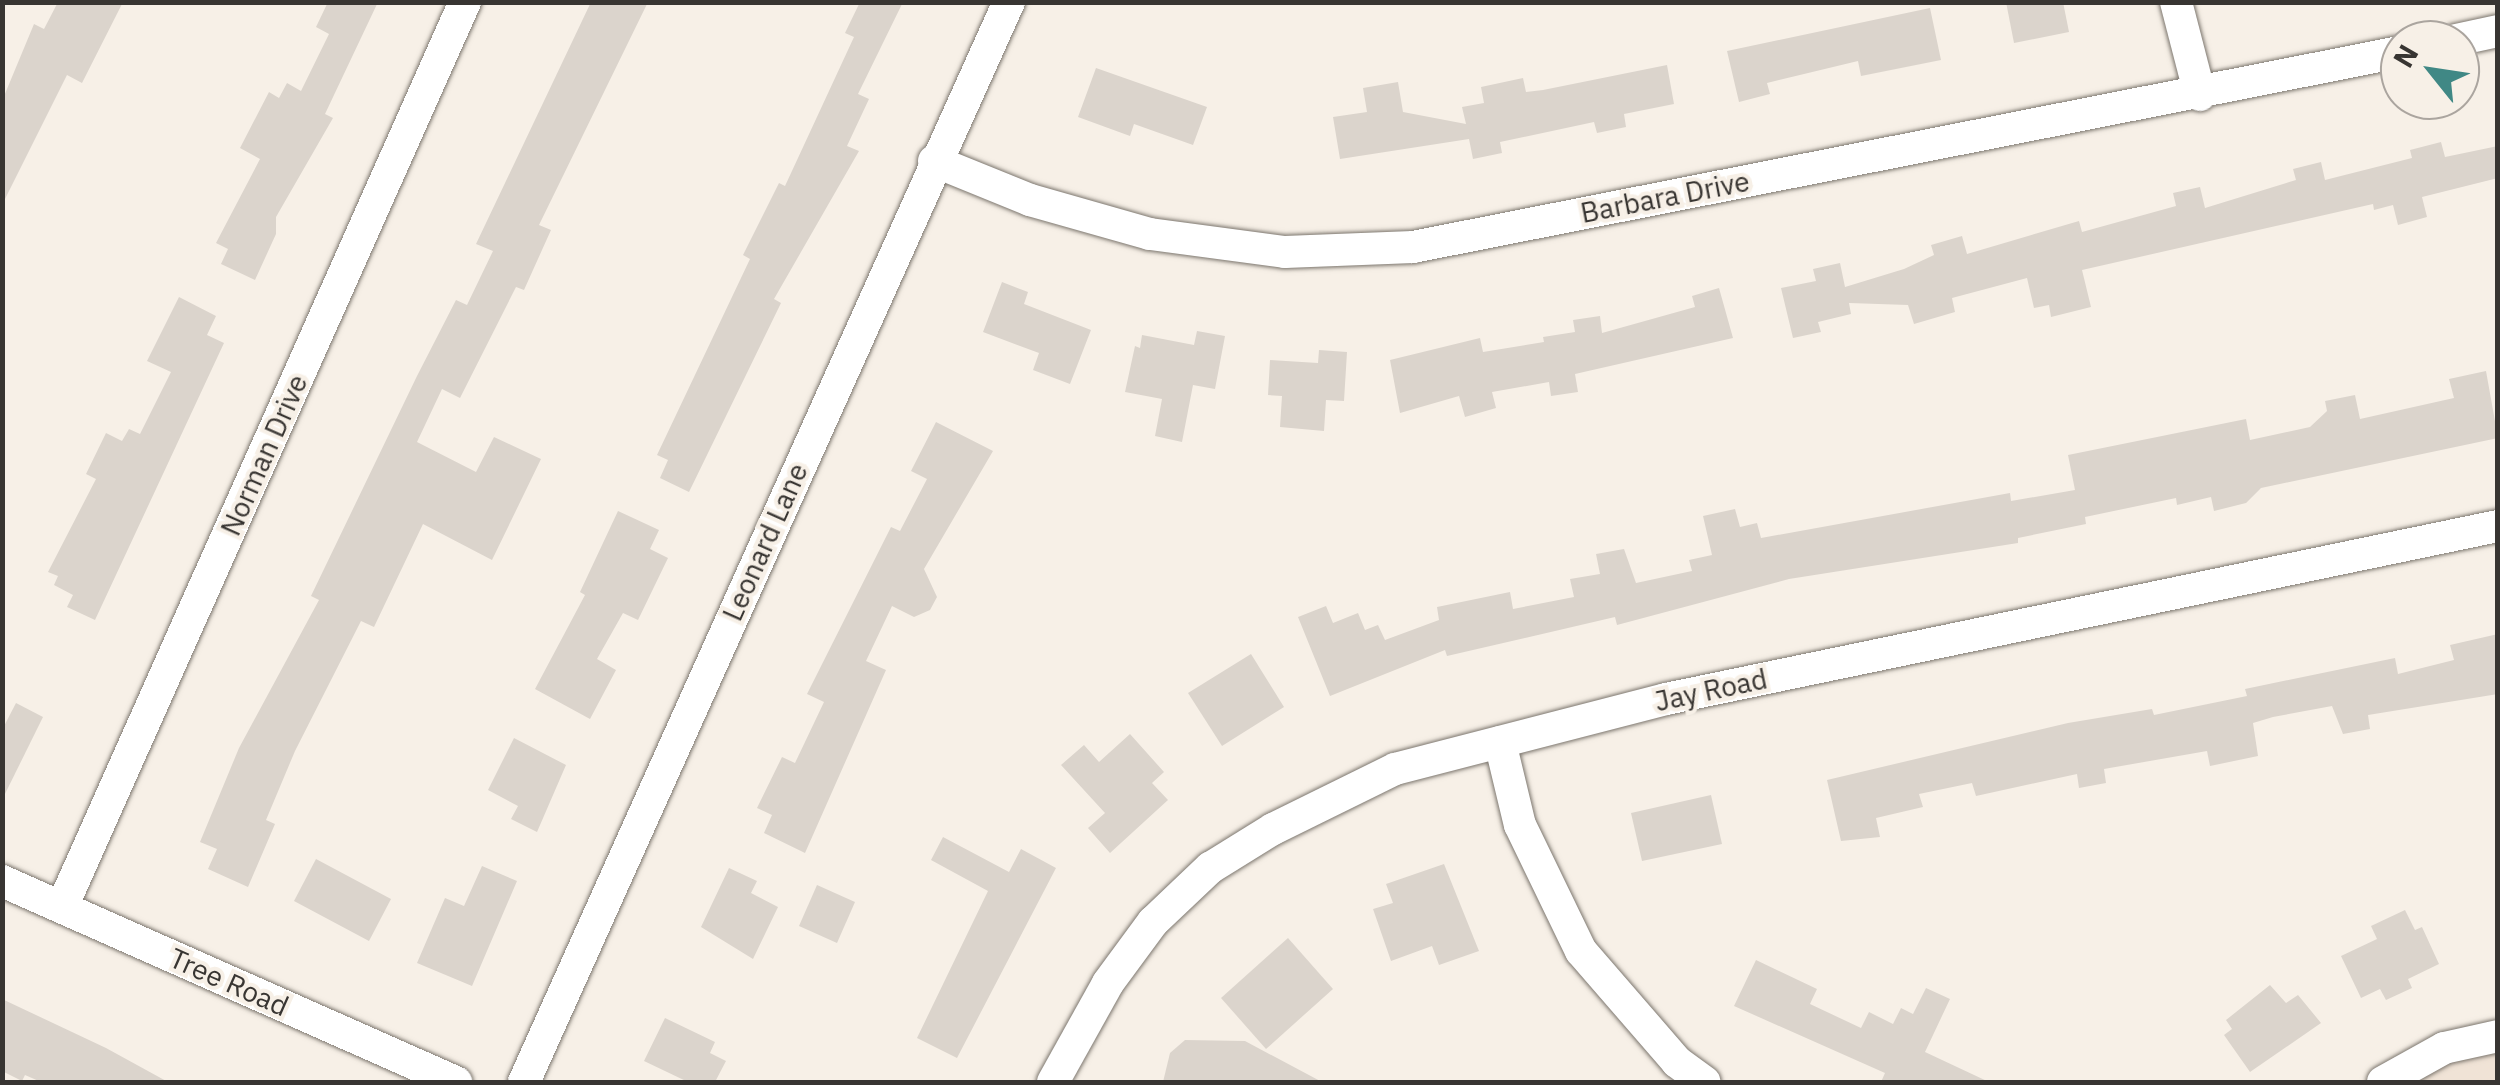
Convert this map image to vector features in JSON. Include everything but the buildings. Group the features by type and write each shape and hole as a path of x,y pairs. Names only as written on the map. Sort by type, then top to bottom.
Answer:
{"street":[{"name":"Norman Drive","path":"62,907 465,2"},
{"name":"Leonard Lane","path":"524,1082 934,161 1009,2"},
{"path":"2176,2 2200,94"},
{"name":"Barbara Drive","path":"934,161 1030,200 1150,234 1284,252 1413,247 2380,56"},
{"name":"Jay Road","path":"1053,1082 1108,984 1153,922 1210,868 1273,829 1395,768 1666,699 2498,526"},
{"path":"1500,742 1520,825 1581,951 1653,1036 1704,1082"},
{"name":"Tree Road","path":"2,881 456,1082"},
{"path":"2383,1082 2444,1048 2498,1036"}],"shaded area":[{"path":"2497,1036 2497,1082 2383,1082"}]}
